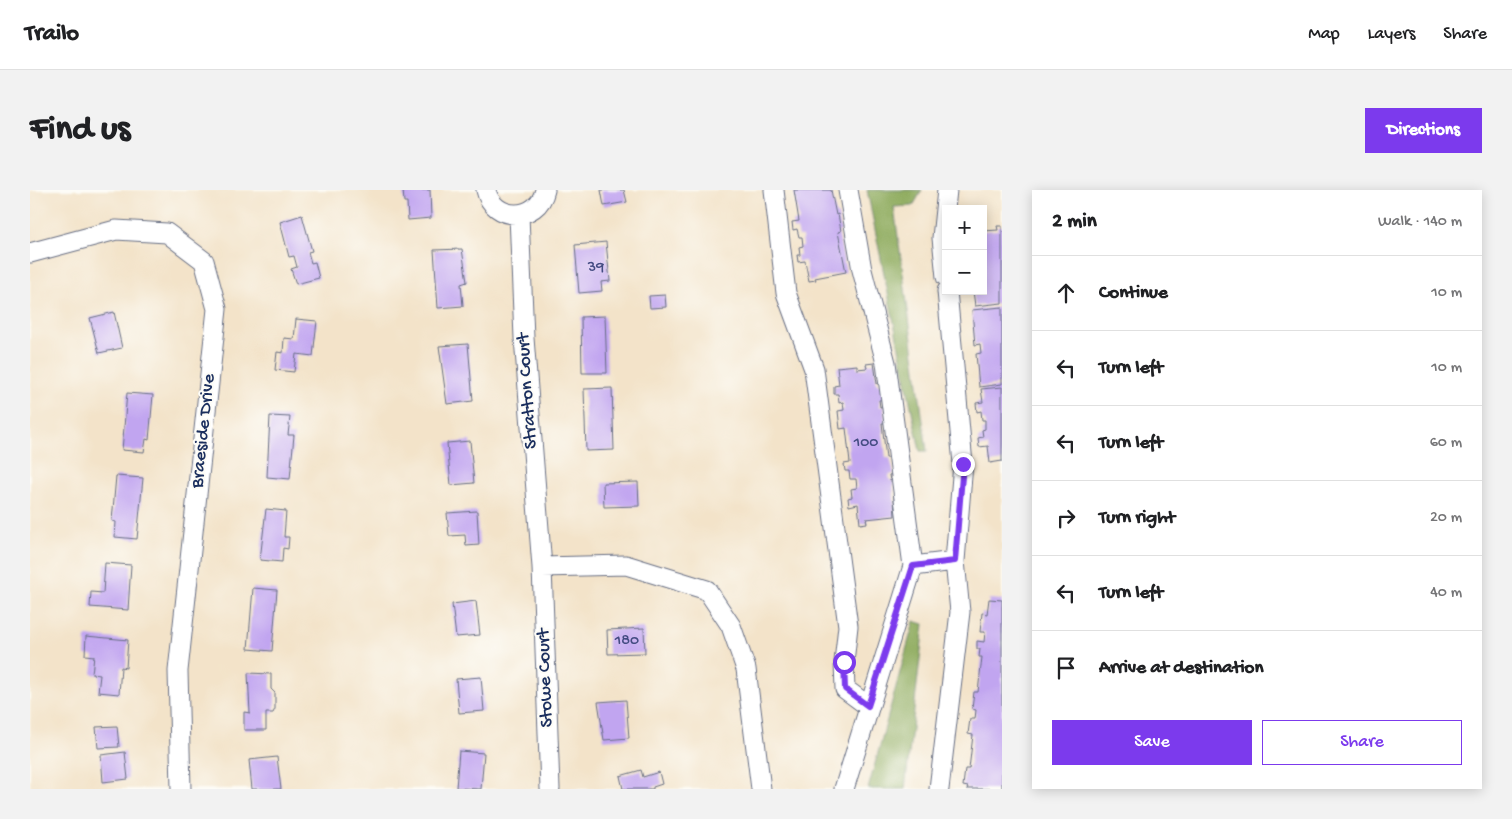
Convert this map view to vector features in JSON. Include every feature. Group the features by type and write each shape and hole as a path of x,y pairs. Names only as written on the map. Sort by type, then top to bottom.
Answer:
{"street":[{"path":"486,190 490,202 497,209 505,213 519,214 534,209 541,202 545,190"},
{"path":"774,190 786,293 814,369 848,626 844,662 845,689 868,706"},
{"path":"844,789 868,706 913,566 886,363 862,270 848,190"},
{"path":"943,250 942,238 947,190"},
{"name":"Stratton Court","path":"519,214 524,338 542,567"},
{"name":"Braeside Drive","path":"30,253 116,230 167,233 204,261 217,309 178,671 181,789"},
{"path":"939,789 960,612 955,561 963,464 947,295"},
{"path":"913,566 955,561"},
{"path":"542,567 626,565 708,590 731,626 746,670 761,789"},
{"name":"Stowe Court","path":"542,567 550,789"}],"green space":[{"path":"867,190 922,190 913,206 894,207 927,451 920,451"},
{"path":"914,621 924,624 905,789 868,789"}],"building":[{"path":"403,190 430,190 431,218 408,220 407,202 404,202"},
{"path":"601,190 624,190 627,202 604,206"},
{"path":"794,190 831,190 836,215 838,214 841,231 838,232 846,272 809,281 805,261 798,262 797,255 800,255 799,247 803,246 802,237 799,237 797,229 793,230 792,222 799,221"},
{"path":"302,215 312,251 308,252 311,263 315,262 319,278 296,284 291,269 297,267 294,256 289,257 280,222"},
{"path":"997,226 1002,226 1002,303 975,306 974,295 987,295 987,231 998,230"},
{"path":"606,242 610,281 601,282 602,291 579,293 575,245"},
{"path":"462,249 467,282 461,284 463,306 438,308 434,250"},
{"path":"665,295 666,307 650,308 649,296"},
{"path":"1002,307 1002,384 979,387 976,354 981,353 980,344 975,345 972,310"},
{"path":"114,312 122,348 99,353 90,318"},
{"path":"605,316 607,373 582,373 581,317"},
{"path":"296,319 317,321 313,356 296,354 294,372 275,370 277,352 283,353 284,338 294,339"},
{"path":"468,344 473,401 447,404 439,346"},
{"path":"874,363 877,384 882,384 884,399 879,400 880,407 884,406 885,423 882,423 886,458 890,458 894,474 889,475 890,481 893,480 895,516 866,519 867,523 860,524 858,504 849,506 848,498 852,497 851,489 857,488 856,479 850,479 849,471 845,471 844,464 850,463 846,428 840,429 838,411 844,410 843,402 839,403 838,394 834,394 834,386 839,385 837,367 857,365 857,369 867,368 866,364"},
{"path":"1002,387 1002,461 990,463 988,446 979,447 978,438 983,437 982,430 985,429 985,420 982,420 981,411 977,412 976,403 983,402 981,389"},
{"path":"612,388 614,450 586,451 584,389"},
{"path":"127,393 153,395 149,440 146,439 144,452 122,450"},
{"path":"270,416 290,417 288,435 294,435 290,479 267,477"},
{"path":"470,441 474,483 451,485 447,443"},
{"path":"116,476 143,478 137,539 115,537 116,522 112,521"},
{"path":"638,482 639,506 604,507 603,483"},
{"path":"266,509 286,511 284,537 289,537 288,549 283,548 282,562 260,560"},
{"path":"477,511 479,545 466,546 465,535 449,536 447,513"},
{"path":"105,563 131,565 128,610 90,607 91,592 103,593"},
{"path":"253,588 277,590 272,651 248,649"},
{"path":"989,599 1002,600 1002,789 967,789 968,787 963,786 965,769 969,769 973,735 968,734 970,719 975,719 976,710 972,709 974,692 978,692 982,657 979,657 980,649 977,649 977,641 984,642 985,632 980,632 982,613 987,614"},
{"path":"476,601 480,635 456,637 452,604"},
{"path":"644,628 645,653 608,654 607,630"},
{"path":"86,636 128,640 126,668 121,667 119,694 98,692 100,675 92,674 94,656 85,655"},
{"path":"248,673 271,674 271,689 275,693 275,709 273,713 266,713 266,730 244,730 244,712 250,713"},
{"path":"481,677 484,711 459,713 456,679"},
{"path":"626,700 629,738 604,740 598,702"},
{"path":"117,726 119,747 98,748 96,727"},
{"path":"459,751 484,753 481,789 456,788"},
{"path":"125,752 128,779 103,782 101,755"},
{"path":"277,757 281,789 252,789 249,760"},
{"path":"641,770 643,777 659,772 662,784 653,787 653,789 623,789 620,776"}],"route":[{"path":"844,662 845,689 868,706 913,566 955,561 963,464"}]}
